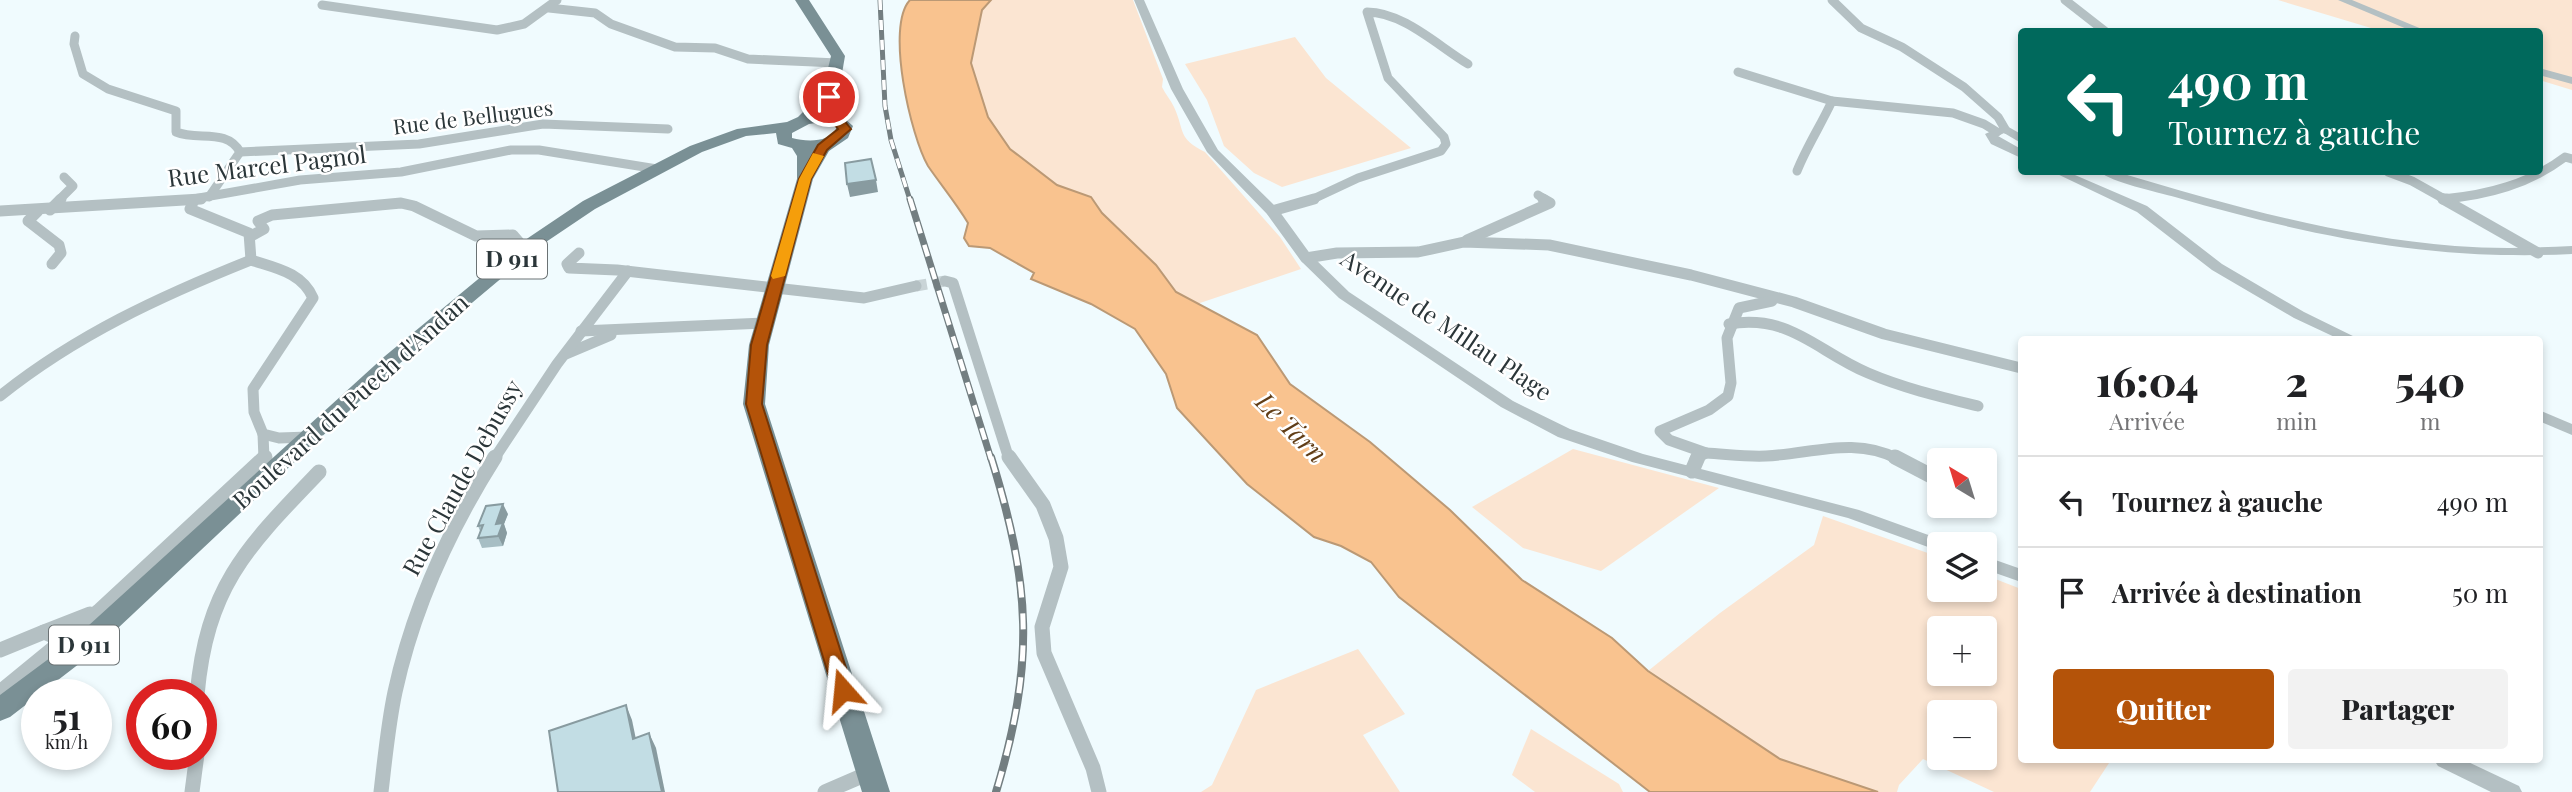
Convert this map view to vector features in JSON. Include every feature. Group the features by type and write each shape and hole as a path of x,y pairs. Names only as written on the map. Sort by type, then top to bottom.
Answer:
{"main road":[{"path":"802,0 836,51 837,63 829,97 820,110 792,128 787,142 799,146 827,143"},
{"path":"805,179 827,143 844,132 845,126 832,112 829,97"},
{"path":"792,128 825,118 840,122"},
{"name":"Boulevard du Puech d'Andan","path":"0,710 85,645 425,331 534,242 589,205 657,169 731,136 792,128"},
{"path":"799,146 805,156 805,179 765,323 754,381 754,404 760,431 873,783"}],"street":[{"path":"322,5 498,30 524,24 557,0"},
{"name":"Avenue de Millau Plage","path":"1139,0 1177,89 1203,138 1221,163 1272,211 1306,258 1344,295 1507,404 1547,425 1595,445 1853,514 1927,541"},
{"path":"1832,0 1861,28 1902,47 1964,87 1998,117 2001,131"},
{"path":"2065,0 2101,28"},
{"path":"2343,0 2414,28"},
{"path":"549,8 595,13 611,24 675,47 715,48 748,59 837,63"},
{"path":"1272,211 1305,203 1358,178 1418,160 1441,151 1446,144 1444,137 1388,78 1367,12 1374,10 1393,18 1468,64"},
{"path":"75,36 74,44 83,74 108,89 176,111 176,132 184,137 221,136 232,139 240,152 209,197"},
{"path":"1738,72 1832,101 1868,107 1927,109 1985,125 2018,138"},
{"path":"2543,72 2572,81"},
{"path":"1797,171 1810,138 1821,125 1832,101"},
{"name":"Rue de Bellugues","path":"240,152 419,144 550,124 668,129"},
{"path":"2001,131 1991,134 1996,141 2018,152"},
{"path":"474,136 488,153"},
{"name":"Rue Marcel Pagnol","path":"0,211 38,211 194,200 300,180 440,166 488,153 539,149 657,169"},
{"path":"2543,172 2565,156 2572,159"},
{"path":"2066,175 2142,209 2217,267 2299,315 2345,336"},
{"path":"2117,175 2364,240 2538,253 2572,250"},
{"path":"2394,175 2538,253"},
{"path":"2442,200 2477,196 2538,175"},
{"path":"50,210 73,186 64,177"},
{"path":"1306,258 1337,254 1418,252 1464,242 1550,203 1538,195"},
{"path":"194,200 190,209 230,223 251,236"},
{"path":"251,236 264,229 258,221 272,215 401,203 414,206 476,236 513,235 519,242 501,257"},
{"path":"38,211 28,221 59,246 61,253 52,264"},
{"path":"251,236 251,260"},
{"path":"1464,242 1549,245 1595,252 1794,302 1884,334 2018,367"},
{"path":"579,253 567,264 569,268 628,271 774,290 864,298 916,286"},
{"path":"0,396 19,379 119,315 251,260 299,276 310,287 313,298 253,389 254,412 262,433 265,458 100,610 0,692"},
{"name":"Rue Claude Debussy","path":"381,792 398,677 421,604 466,510 506,440 562,356 628,271"},
{"path":"945,281 953,283 1009,457 1043,505 1056,538 1061,567 1042,627 1044,653 1093,768 1100,792"},
{"path":"1794,302 1761,301 1739,307 1728,324 1726,349 1731,386 1729,396 1715,408 1660,431 1670,440 1706,453 1766,456 1816,448 1852,446 1886,453 1927,474"},
{"path":"1728,324 1754,320 1780,325 1867,373 1912,389 1978,406"},
{"path":"581,331 621,332 765,323"},
{"path":"562,356 621,332"},
{"path":"2543,417 2572,430"},
{"path":"262,433 279,438 309,437"},
{"path":"1692,471 1695,458 1706,453"},
{"path":"197,679 198,657 220,589 249,545 319,472"},
{"path":"1997,567 2018,575"},
{"path":"0,650 100,610"},
{"path":"44,632 64,641"},
{"path":"2451,763 2511,792"},
{"path":"192,792 195,770"},
{"path":"825,792 873,783"}],"shaded area":[{"path":"991,0 1133,0 1163,79 1162,87 1174,107 1186,138 1205,152 1280,237 1301,269 1197,304 1176,292 1156,265 1102,213 1091,197 1057,185 1010,149 988,118 971,63 982,10"},
{"path":"2278,0 2572,0 2572,90 2543,81 2543,28 2371,28"},
{"path":"1295,37 1326,78 1411,148 1282,187 1254,173 1224,146 1207,100 1185,64"},
{"path":"1573,449 1719,488 1601,571 1523,548 1472,507"},
{"path":"1823,516 1927,553 1927,602 1997,602 1997,580 2018,588 2018,763 2109,763 2090,792 1994,792 1947,770 1997,770 1997,700 1927,700 1927,761 1923,759 1899,785 1897,792 1878,792 1780,759 1648,671 1720,613 1814,545"},
{"path":"1358,649 1405,714 1363,735 1400,792 1201,792 1212,785 1256,690"},
{"path":"1531,729 1619,784 1623,792 1535,792 1512,775"}],"water":[{"name":"Le Tarn","path":"910,0 991,0 982,10 971,63 988,117 1010,149 1057,185 1091,197 1102,213 1156,265 1176,292 1257,335 1290,384 1370,442 1450,510 1522,580 1612,638 1648,671 1780,759 1878,792 1650,792 1399,597 1371,562 1341,546 1314,537 1247,484 1177,408 1166,374 1135,329 1091,304 1031,279 1034,273 990,248 969,246 964,238 968,223 928,166 908,108 900,56 900,33 903,13"}],"building":[{"path":"871,159 876,180 847,184 845,163"},
{"path":"503,504 496,524 503,523 498,536 478,538 483,525 478,526 486,506"},
{"path":"626,705 633,739 649,733 662,792 558,792 549,731"}],"tunnel":[{"path":"916,286 945,281"}],"railway":[{"path":"880,0 885,106 891,140 910,200"},
{"path":"910,199 991,459"},
{"path":"991,457 1014,545 1023,624 1017,703 996,792"}],"slow traffic":[{"path":"778,276 805,179 817,156"}],"route":[{"path":"829,97 834,116 845,129 822,148 805,179 759,345 754,404 760,431 843,690"}]}
